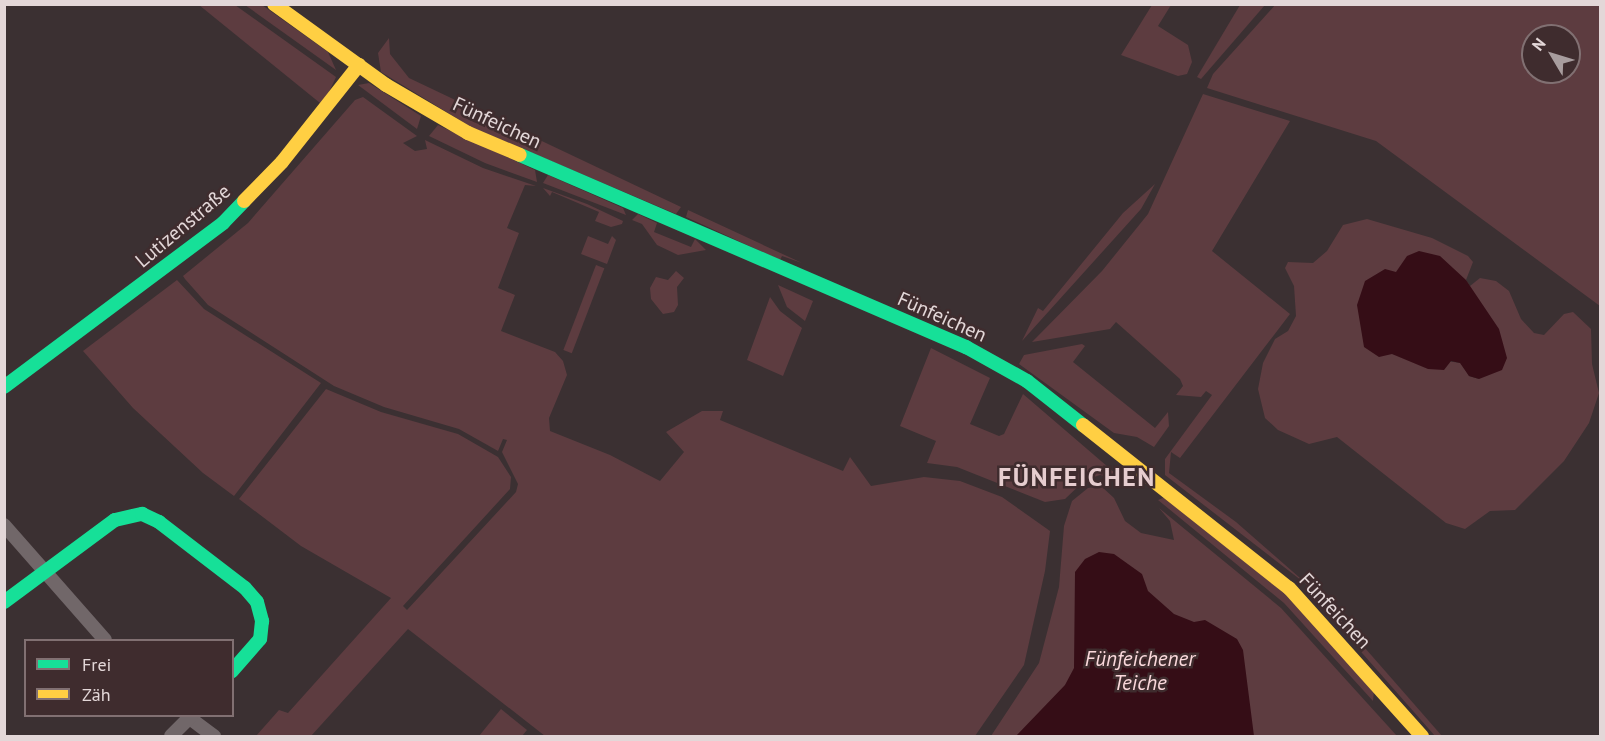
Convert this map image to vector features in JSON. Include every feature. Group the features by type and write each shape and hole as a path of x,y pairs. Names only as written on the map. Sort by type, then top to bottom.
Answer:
{"street":[{"name":"Fünfeichen","path":"274,4 359,65 468,133 966,347 1027,381 1289,588 1422,736"},
{"name":"Lutizenstraße","path":"4,387 223,223 282,162 359,65"},
{"path":"4,602 115,520 134,514 151,517 245,588 257,602 262,621 260,639 234,669"},
{"path":"4,525 104,639"},
{"path":"171,736 188,717"},
{"path":"190,717 214,736"}],"shaded area":[{"path":"1276,4 1600,5 1600,306 1376,141 1207,88 1213,74"},
{"path":"199,5 235,5 336,77 329,92 320,103"},
{"path":"245,5 262,5 328,52 336,70"},
{"path":"1152,5 1171,5 1158,26 1188,45 1192,62 1187,74 1178,76 1121,55"},
{"path":"1240,5 1265,5 1201,79 1197,77"},
{"path":"389,38 390,54 409,78 681,207 676,214 471,127 381,72 378,53"},
{"path":"369,83 421,116 417,129 358,85"},
{"path":"1203,94 1290,121 1212,251 1290,314 1180,458 1171,452 1169,473 1236,522 1316,592 1442,736 1435,736 1319,604 1306,584 1165,475 1165,459 1212,395 1206,391 1201,397 1176,395 1183,386 1180,379 1116,322 1110,329 1032,342 1102,271 1148,214"},
{"path":"363,97 417,136 403,143 415,151 427,149 425,140 483,168 536,186 525,185 507,228 519,233 498,288 515,295 501,331 555,352 563,361 567,375 549,418 550,431 610,455 660,481 684,452 666,432 702,411 723,411 720,420 843,471 850,457 871,486 924,477 960,481 1002,497 1050,531 1045,571 1024,665 975,736 545,736 408,629 311,736 256,736 279,710 288,713 391,598 301,546 239,499 326,389 381,412 458,434 498,457 511,477 510,489 403,606 407,610 516,492 518,484 502,452 507,440 503,439 498,451 459,429 384,407 334,386 208,305 183,276 248,223 355,100"},
{"path":"438,125 535,170 537,182 485,163 429,136"},
{"path":"548,175 623,208 626,215 543,183"},
{"path":"1155,184 1141,209 1022,341 1038,308 1043,311 1123,213"},
{"path":"543,188 587,204 623,221 622,224 611,227 595,221 599,212 552,192 550,196"},
{"path":"688,210 802,263 782,256 780,260 686,217"},
{"path":"638,214 657,223 654,232 691,247 695,239 706,250 678,255 657,245 642,224 632,220"},
{"path":"1367,219 1432,238 1468,256 1473,262 1466,280 1470,286 1480,278 1496,281 1509,291 1521,319 1534,333 1544,335 1564,314 1573,312 1591,329 1592,364 1599,393 1589,423 1564,461 1515,510 1490,511 1465,529 1446,523 1337,437 1309,444 1278,430 1265,418 1258,389 1263,363 1275,339 1288,331 1296,316 1294,286 1285,268 1288,262 1313,263 1327,251 1343,225","holes":["1407,281 1479,379 1469,376 1461,363 1392,354"]},
{"path":"588,236 608,244 612,236 616,240 607,264 581,254"},
{"path":"596,265 604,268 572,353 563,350"},
{"path":"676,271 684,278 677,287 678,305 674,312 663,314 651,299 650,288 656,277 668,280"},
{"path":"177,280 204,309 321,383 234,496 203,473 133,408 83,351"},
{"path":"778,285 813,301 805,321 787,307"},
{"path":"770,297 780,311 802,328 783,376 747,360"},
{"path":"1082,344 1085,346 1073,362 1155,428 1168,412 1169,426 1154,447 1137,437 1114,433 1019,364 1024,355"},
{"path":"931,348 990,378 970,424 999,436 1004,434 1023,394 1122,479 1100,475 1085,480 1065,499 1045,502 957,467 927,463 936,441 900,426"},
{"path":"1101,486 1114,498 1125,521 1141,533 1174,540 1170,521 1159,508 1281,608 1397,736 1254,736 1099,635 1031,736 991,736 1039,663 1059,587 1064,526 1072,501 1088,488"},
{"path":"1165,497 1283,592 1374,691 1373,701 1284,603 1158,500"},
{"path":"501,709 527,730 522,736 479,736"}],"water":[{"path":"1419,251 1440,256 1466,280 1499,329 1507,358 1502,370 1479,379 1469,376 1460,363 1451,361 1444,370 1428,369 1392,354 1379,357 1364,347 1357,305 1365,281 1385,269 1396,272 1407,256"},
{"name":"Fünfeichener Teiche","path":"1099,552 1114,554 1142,574 1148,591 1174,614 1194,622 1205,620 1237,639 1243,650 1254,736 1016,736 1065,685 1074,668 1075,572 1085,559"}],"traffic: fast":[{"path":"520,155 966,347 1027,381 1083,425"},
{"path":"4,387 223,223 244,201"},
{"path":"4,602 115,520 142,514 159,522 245,588 257,602 262,621 260,639 234,669"}],"traffic: slow":[{"path":"274,4 386,85 468,133 520,155"},
{"path":"244,201 282,162 359,65"},
{"path":"1083,425 1289,588 1422,736"}],"district":[{"name":"FÜNFEICHEN","path":"1077,477"}]}
